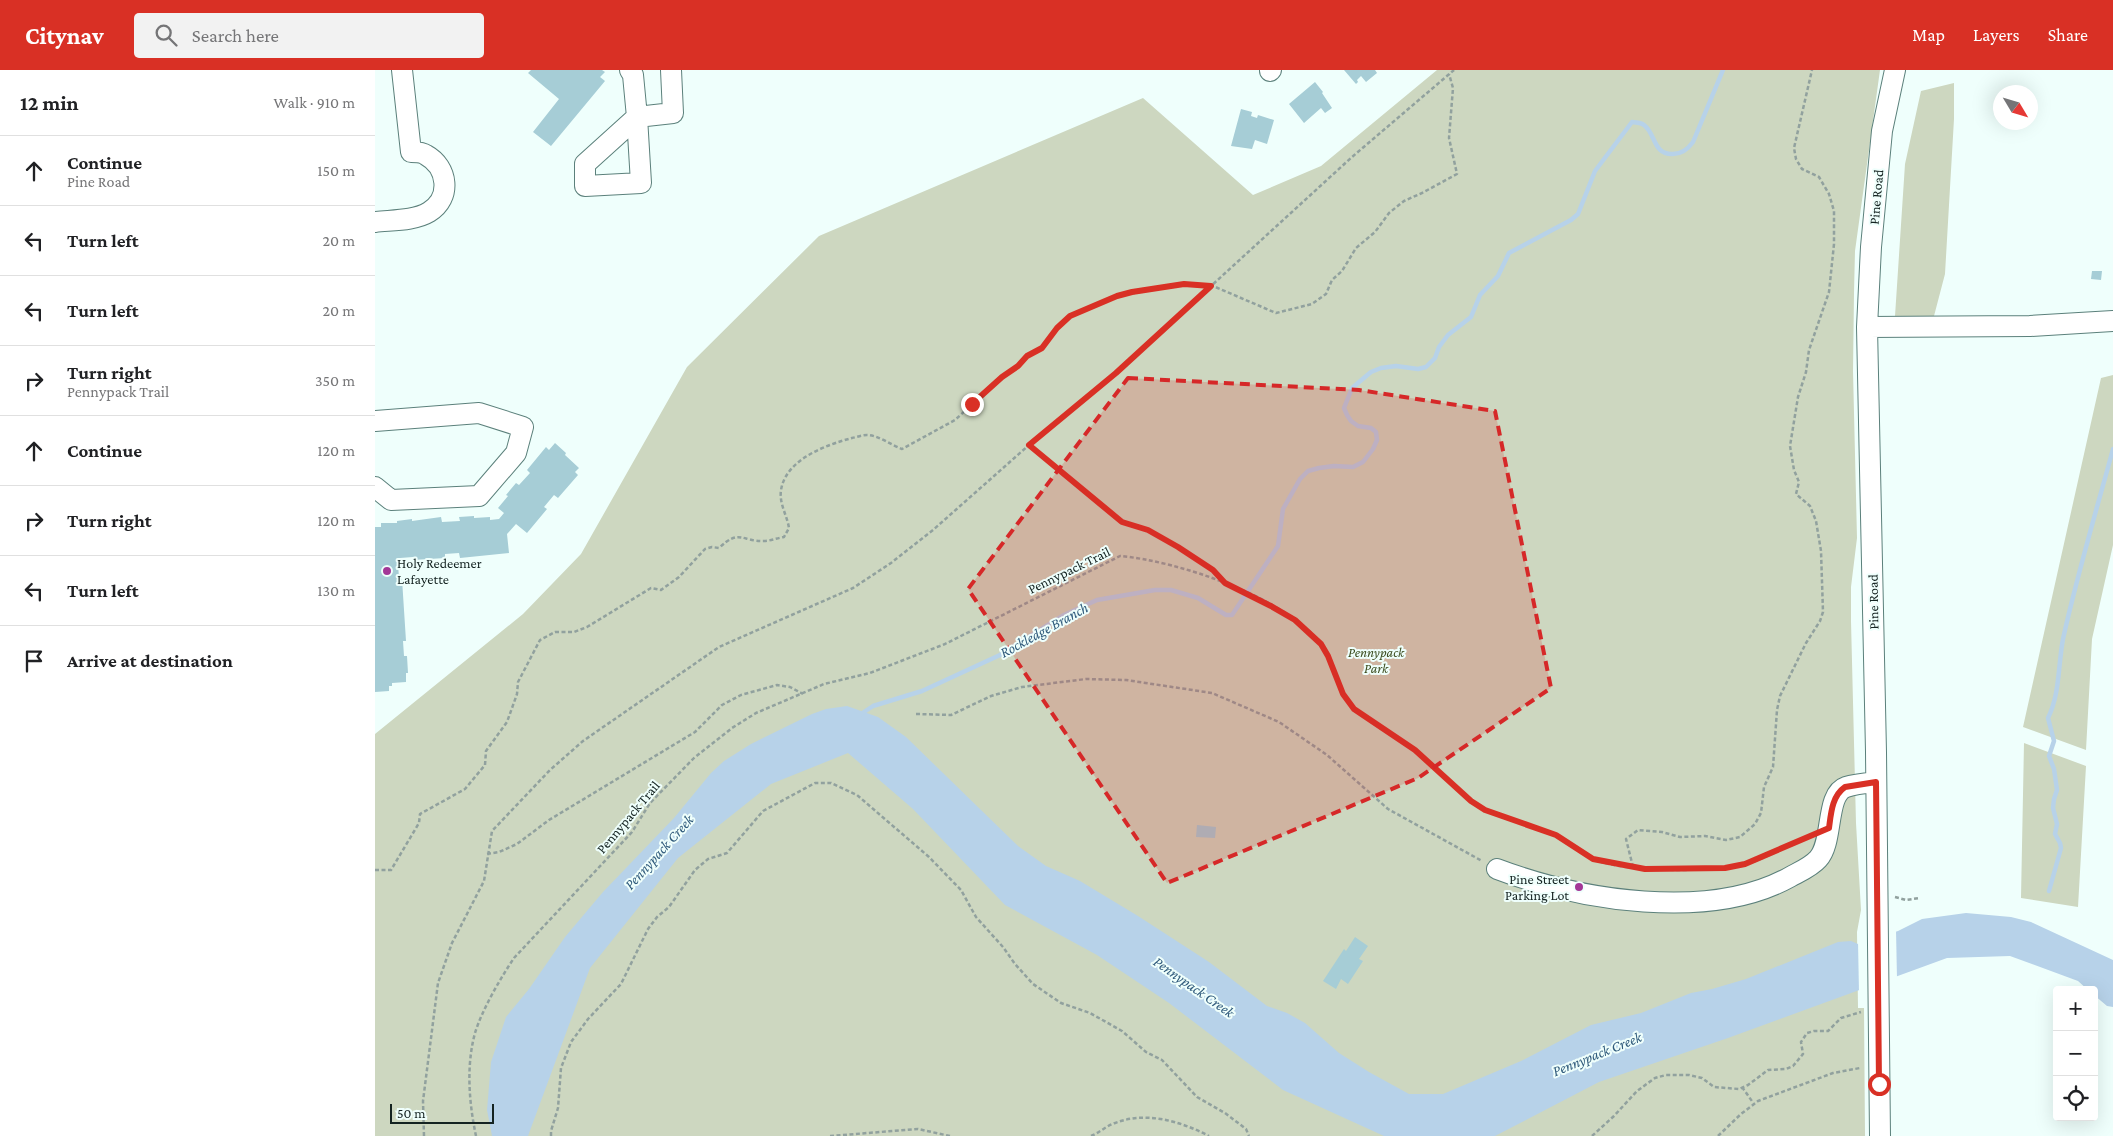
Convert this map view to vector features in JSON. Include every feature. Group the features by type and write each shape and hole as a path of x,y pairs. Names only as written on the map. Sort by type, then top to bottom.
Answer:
{"street":[{"path":"375,222 412,218 428,213 441,200 445,188 445,176 439,166 425,154 411,152 402,70"},
{"path":"630,70 633,75 637,117 673,114 671,70"},
{"name":"Pine Road","path":"1880,1136 1876,782 1867,327 1871,247 1882,131 1895,75"},
{"path":"1867,327 2030,326 2113,321"},
{"path":"375,421 479,412 523,427 516,453 479,496 391,500 375,487"},
{"path":"1497,869 1543,885 1598,897 1642,902 1711,899 1745,894 1773,886 1810,865 1823,852 1833,804 1841,790 1845,787 1876,782"}],"path":[{"path":"425,1136 423,1100 438,982 452,943 483,881 492,831 550,770 583,742 719,647 853,588 933,530 1029,445 1116,373 1352,157 1454,70"},
{"path":"1633,867 1626,839 1638,830 1662,832 1680,837 1705,836 1726,840 1740,837 1755,824 1761,814 1764,788 1773,767 1777,710 1780,696 1805,643 1820,621 1823,612 1820,538 1810,506 1796,494 1799,482 1794,470 1790,446 1798,397 1806,372 1809,350 1829,292 1834,244 1834,211 1829,194 1819,177 1802,169 1796,159 1794,148 1812,70"},
{"path":"375,870 391,870 419,823 420,814 465,789 485,765 486,751 507,722 517,694 518,682 540,640 546,635 555,632 574,632 587,627 651,588 661,590 679,577 705,549 719,548 729,538 738,537 763,541 783,537 789,528 783,512 781,492 784,480 797,464 814,452 832,444 866,435 879,438 885,443 902,449 955,420 1027,356 1042,348 1057,328 1070,316 1117,296 1184,284 1211,286 1276,313 1302,307 1326,294 1332,280 1341,271 1356,248 1375,232 1389,213 1404,200 1422,193 1457,174 1449,138 1453,88 1449,74"},
{"path":"1029,445 1122,522 1148,530 1178,547 1213,570 1225,583"},
{"name":"Pennypack Trail","path":"476,1136 469,1094 470,1057 475,1032 500,980 514,958 632,832 650,803 694,758 748,718 824,684 870,673 938,647 1120,556 1145,559 1194,571 1236,588 1295,620 1321,644 1328,656 1343,694 1354,709 1415,750 1471,801 1485,810 1556,835 1593,859 1633,867 1678,869 1736,866 1757,860 1829,828"},
{"path":"917,714 951,715 991,696 1022,686 1086,680 1126,680 1212,693 1279,722 1327,756 1387,809 1497,869"},
{"path":"487,854 499,852 517,844 549,820 695,732 722,705 741,695 777,686 790,687 803,694"},
{"path":"551,1136 558,1108 561,1068 571,1042 621,984 648,929 657,917 669,907 695,870 708,859 727,853 763,812 815,783 831,783 857,795 929,857 961,890 976,918 1033,984 1061,1003 1091,1013 1122,1031 1146,1052 1162,1060 1197,1098 1225,1113 1246,1129 1249,1136"},
{"path":"1893,896 1906,900 1920,898"},
{"path":"1592,1136 1615,1116 1637,1091 1661,1076 1695,1076 1702,1078 1714,1087 1742,1088 1768,1070 1786,1069 1793,1066 1802,1057 1801,1042 1807,1033 1828,1031 1841,1018 1861,1012"},
{"path":"1717,1136 1754,1104 1789,1088 1833,1074 1861,1068"},
{"path":"1742,1088 1754,1104"},
{"path":"1091,1136 1116,1122 1136,1117 1186,1124 1209,1136"},
{"path":"830,1136 918,1130 949,1136"}],"highlighted area":[{"path":"1128,378 1359,390 1495,411 1551,688 1418,778 1167,883 968,589"}],"green space":[{"name":"Pennypack Park","path":"1437,70 1880,70 1855,251 1854,293 1853,371 1857,538 1851,587 1851,621 1856,823 1861,910 1857,932 1858,1008 1864,1008 1865,1136 375,1136 375,734 523,614 581,554 687,367 819,236 1143,98 1253,195 1321,166"},
{"path":"1954,83 1954,119 1945,274 1934,316 1895,316 1905,164 1921,91"},
{"path":"2113,375 2113,545 2092,639 2086,750 2023,727 2101,378"},
{"path":"2024,743 2086,766 2078,907 2021,898"}],"water":[{"name":"Pennypack Creek","path":"847,706 878,717 906,737 1018,846 1046,866 1080,881 1138,916 1209,962 1267,1006 1287,1013 1305,1023 1339,1053 1409,1094 1443,1094 1521,1061 1591,1025 1641,1013 1691,993 1746,979 1838,942 1851,941 1858,944 1898,931 1922,919 1966,913 2011,917 2031,922 2113,960 2113,1007 2107,1006 2098,998 2098,986 2084,986 2078,981 2010,956 1947,958 1728,1038 1599,1082 1495,1136 1384,1136 1283,1090 1169,1003 1097,955 1005,905 913,809 848,753 771,784 678,858 590,968 528,1136 492,1136 487,1110 491,1062 506,1017 529,989 565,937 603,892 674,818 711,773 724,761 751,744 826,709"}],"pier":[{"path":"1896,930 1897,979 1859,993 1858,941"}],"building":[{"path":"531,70 602,70 605,72 600,77 605,81 551,146 533,132 559,99 528,73"},
{"path":"1344,70 1375,70 1377,73 1366,82 1361,76 1356,84"},
{"path":"1315,82 1332,108 1325,113 1321,108 1304,123 1289,104"},
{"path":"1241,109 1252,112 1251,116 1257,118 1258,115 1274,120 1267,144 1255,140 1252,149 1231,146"},
{"path":"2092,271 2102,271 2101,280 2091,279"},
{"name":"Holy Redeemer Lafayette","path":"555,443 579,468 575,472 578,475 558,498 554,495 544,507 547,509 527,533 516,524 507,534 509,553 460,558 459,553 445,554 445,558 413,560 413,557 400,558 400,563 398,564 399,578 402,579 406,641 403,641 404,656 407,656 408,673 406,673 406,682 392,683 392,686 389,686 389,691 375,692 375,527 381,527 381,523 397,523 397,521 441,517 442,522 460,521 459,517 474,516 474,518 490,517 490,520 499,519 504,513 498,508 508,496 506,495 516,483 519,485 530,473 527,470 546,447 549,450"},
{"path":"1197,825 1216,827 1215,838 1196,837"},
{"path":"1355,937 1368,946 1359,959 1363,961 1348,984 1341,979 1336,989 1323,981 1344,949 1346,951"}],"waterway":[{"name":"Rockledge Branch","path":"861,714 873,706 922,691 1000,655 1064,615 1097,600 1155,590 1171,590 1198,598 1226,615 1232,615 1278,546 1283,509 1300,479 1308,471 1319,468 1334,466 1353,467 1363,462 1373,449 1377,440 1376,432 1371,428 1358,426 1351,421 1344,408 1352,388 1371,372 1381,368 1396,366 1418,369 1426,367 1435,358 1439,347 1448,335 1471,317 1480,295 1498,276 1509,253 1571,220 1578,214 1595,171 1632,122 1644,125 1658,148 1662,151 1676,154 1687,149 1693,142 1723,70"},
{"path":"2049,891 2061,848 2055,834 2057,824 2053,808 2057,790 2054,769 2049,756 2054,741 2048,718 2057,689 2061,649 2068,615 2113,449"}],"place":[{"name":"Holy Redeemer Lafayette","path":"387,571"},
{"name":"Pine Street Parking Lot","path":"1579,887"}],"route":[{"path":"972,404 1002,377 1018,366 1027,356 1042,348 1057,328 1070,316 1117,296 1132,292 1184,284 1211,286 1116,373 1029,445 1122,522 1148,530 1213,570 1221,576 1225,583 1295,620 1325,650 1343,694 1354,709 1415,750 1471,801 1485,810 1556,835 1593,859 1600,861 1645,869 1725,868 1745,864 1768,856 1801,839 1818,834 1829,828 1835,798 1841,790 1845,787 1876,782 1879,1084"}]}
